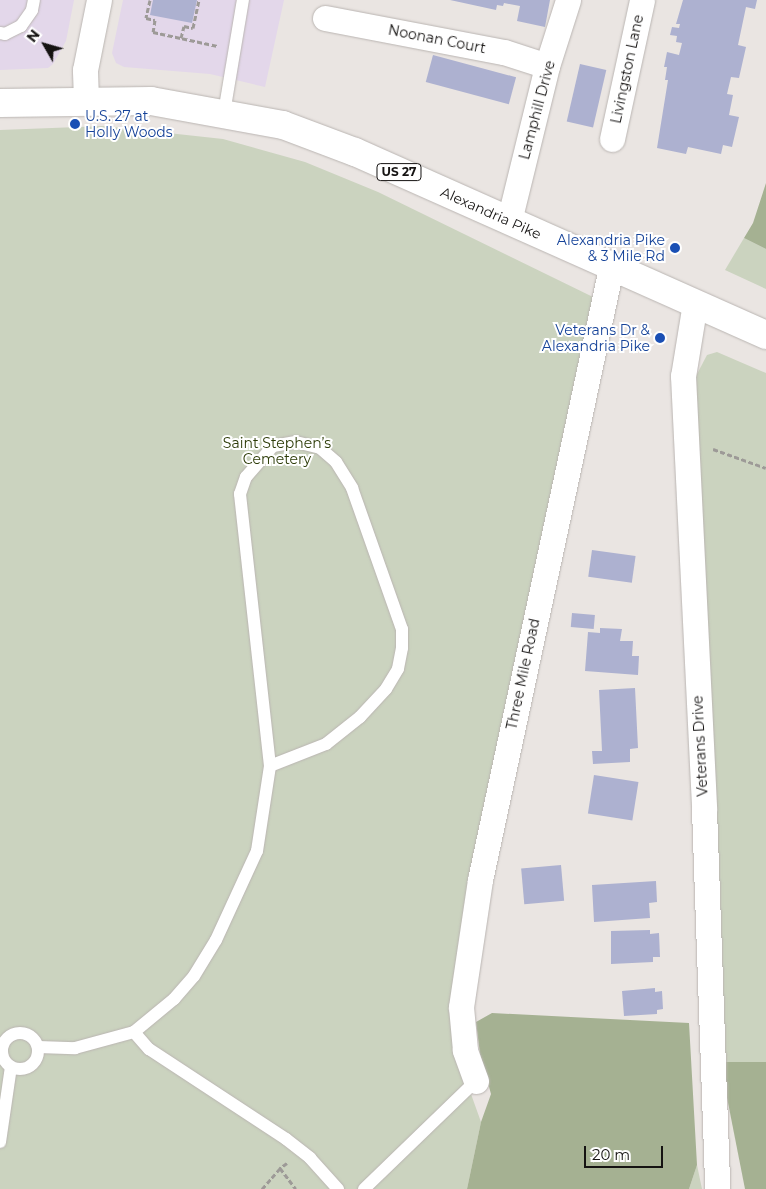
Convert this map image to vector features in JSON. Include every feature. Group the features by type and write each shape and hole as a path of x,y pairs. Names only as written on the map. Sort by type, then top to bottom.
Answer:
{"main road":[{"name":"Alexandria Pike","path":"0,103 86,100 151,101 224,113 283,126 355,152 611,268 766,335"}],"street":[{"path":"86,100 85,70 99,0"},
{"name":"Lamphill Drive","path":"509,221 547,66 568,0"},
{"name":"Livingston Lane","path":"612,139 642,0"},
{"name":"Noonan Court","path":"325,18 504,52 547,66"},
{"name":"Three Mile Road","path":"476,1081 464,1050 461,1007 480,880 611,268"},
{"name":"Veterans Drive","path":"695,304 684,359 716,1189"}],"lane":[{"path":"0,33 5,34 21,26 32,10 34,0"},
{"path":"224,113 243,0"},
{"path":"38,1047 76,1048 134,1032 174,1000 216,940 257,851 270,766 240,494 246,477 273,446 296,442 320,448 336,462 352,488 402,630 402,648 398,668 386,689 360,717 326,744 270,766"},
{"path":"134,1032 149,1049 286,1139 310,1158 338,1189"},
{"path":"24,1033 33,1038 38,1047 37,1057 31,1065 21,1069 11,1067 4,1060 2,1050 3,1038 24,1033"},
{"path":"0,1142 11,1067"},
{"path":"364,1189 476,1081"}],"path":[{"path":"150,0 146,18 155,20 153,32 235,50"},
{"path":"182,38 184,26 193,28 199,0"},
{"path":"686,439 766,468"},
{"path":"262,1189 280,1168"}],"shaded area":[{"path":"0,0 74,0 66,41 53,64 48,68 0,70"},
{"path":"123,0 284,0 265,87 210,74 124,67 116,63 112,53"}],"green space":[{"name":"Saint Stephen’s Cemetery","path":"104,126 223,139 305,162 378,192 593,297 457,1055 481,1122 467,1189 0,1189 0,130"},
{"path":"766,183 766,249 744,238 753,223"},
{"path":"744,238 766,249 766,289 725,270"},
{"path":"717,352 766,373 766,1062 720,1062 696,376 707,355"},
{"path":"492,1013 689,1023 697,1165 689,1189 467,1189 481,1122 491,1094 480,1054 476,1022"},
{"path":"720,1062 766,1062 766,1189 745,1189"},
{"path":"697,1165 702,1189 689,1189"}],"building":[{"path":"153,0 197,0 192,23 150,15"},
{"path":"450,0 550,0 545,27 517,21 520,6 504,3 503,6 497,5 496,10"},
{"path":"683,0 757,0 755,9 746,7 738,45 746,47 739,78 731,77 727,94 733,95 729,115 739,117 732,147 723,145 721,154 688,147 686,154 657,148 668,80 665,80 667,67 664,67 667,52 679,55 682,43 676,42 677,36 670,35 672,27 679,28 680,24 676,24"},
{"path":"433,55 516,77 509,104 426,82"},
{"path":"580,64 606,70 593,128 567,121"},
{"path":"592,550 636,556 632,583 588,577"},
{"path":"572,613 595,615 594,629 571,627"},
{"path":"600,628 622,629 620,641 633,641 632,656 639,656 638,675 585,671 588,632 600,633"},
{"path":"635,688 638,748 630,749 630,762 593,764 592,751 602,751 599,690"},
{"path":"594,775 638,782 632,821 588,814"},
{"path":"561,865 564,901 524,904 521,868"},
{"path":"656,881 657,902 649,903 650,918 594,922 592,885"},
{"path":"650,930 650,934 659,933 660,957 653,957 653,962 611,964 611,931"},
{"path":"655,988 655,992 662,991 663,1009 657,1010 657,1014 624,1016 622,991"}],"place":[{"name":"U.S. 27 at Holly Woods","path":"75,124"},
{"name":"Alexandria Pike & 3 Mile Rd","path":"675,248"},
{"name":"Veterans Dr & Alexandria Pike","path":"660,338"}]}
